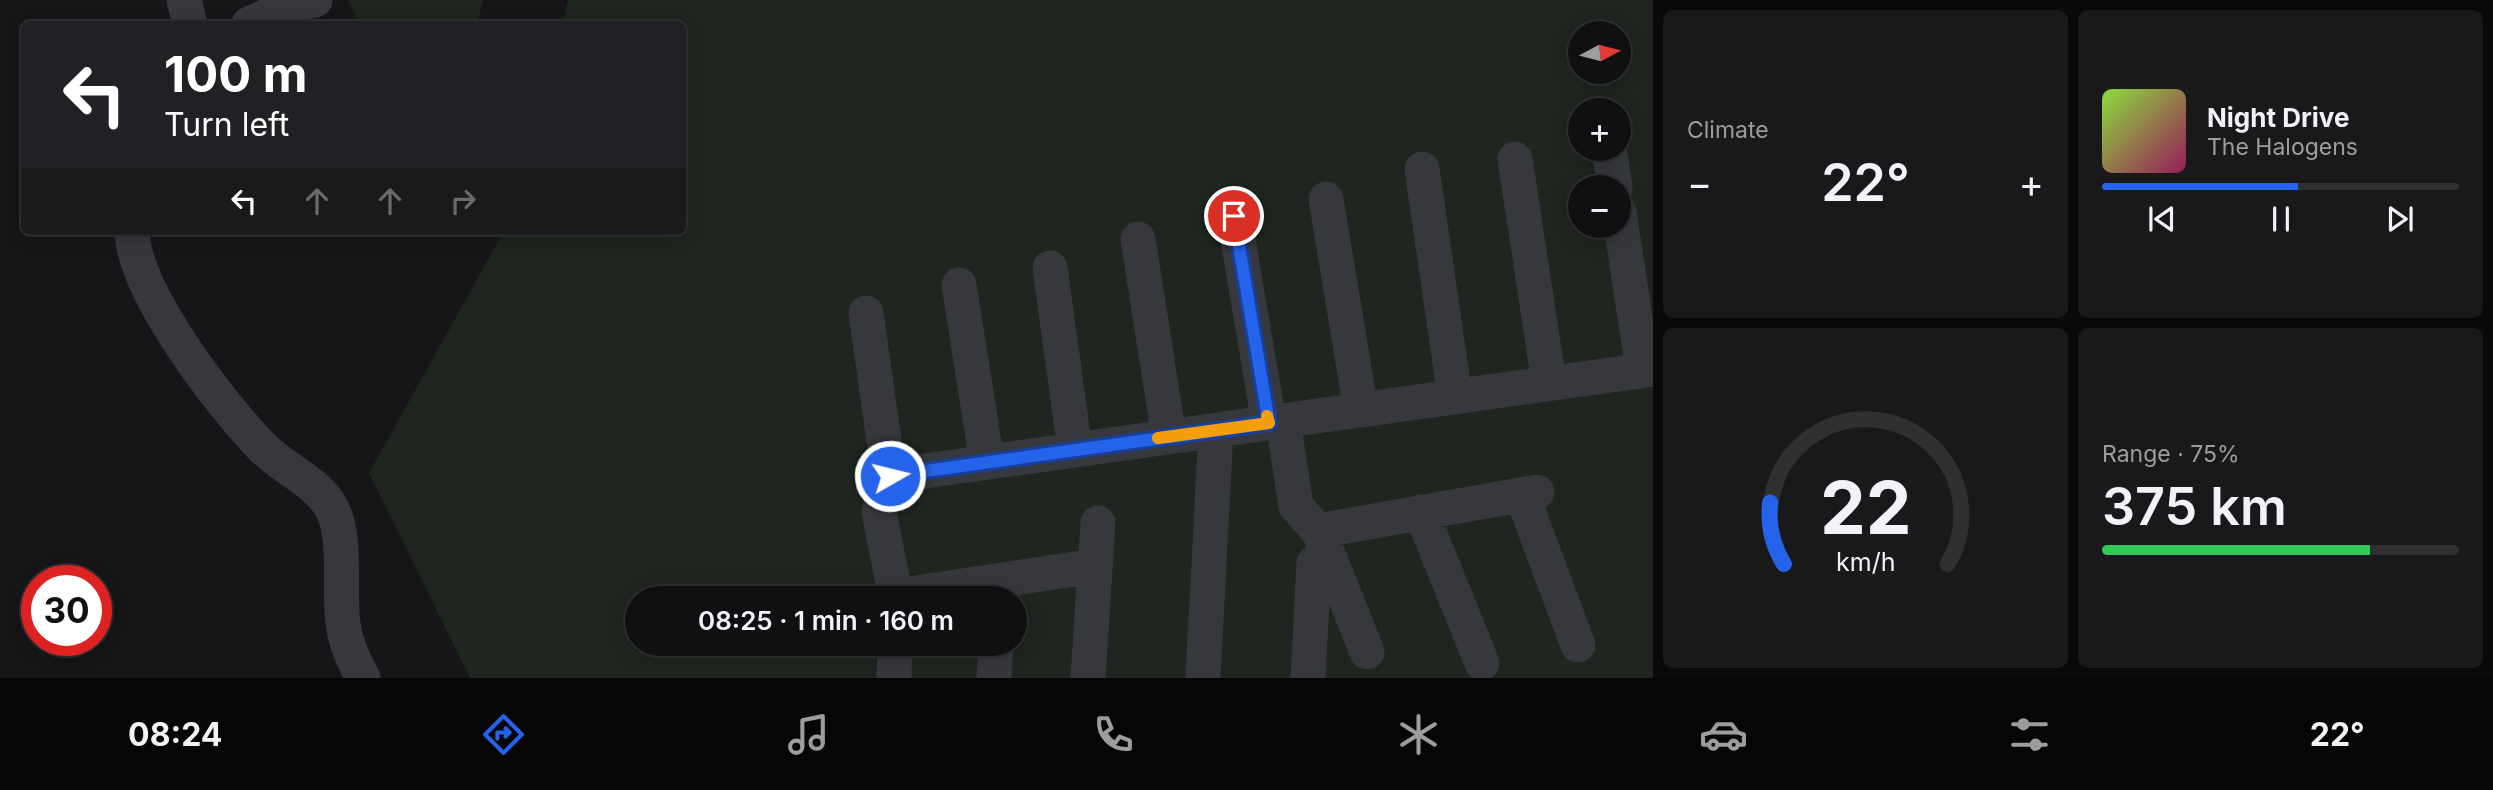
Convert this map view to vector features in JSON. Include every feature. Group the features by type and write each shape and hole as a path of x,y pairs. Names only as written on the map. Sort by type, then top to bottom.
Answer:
{"street":[{"path":"184,0 189,21"},
{"path":"255,21 289,6 315,0"},
{"path":"1515,159 1549,383"},
{"path":"1422,169 1455,397"},
{"path":"1325,199 1361,410"},
{"path":"1234,216 1296,506 1323,542 1367,652"},
{"path":"133,235 135,249 158,308 195,365 263,449 329,503 338,519 343,625 356,666 363,678"},
{"path":"890,476 1648,370 1624,238"},
{"path":"1138,239 1170,436"},
{"path":"1050,268 1075,450"},
{"path":"959,285 987,462"},
{"path":"866,313 890,476 879,512 894,586"},
{"path":"1203,678 1216,430"},
{"path":"1308,678 1314,563 1323,542 1421,512 1529,494 1578,645"},
{"path":"1421,512 1482,663"},
{"path":"1088,678 1098,523"},
{"path":"967,586 1095,566"},
{"path":"894,678 895,656"},
{"path":"994,678 995,656"}],"shaded area":[{"path":"348,0 483,0 478,21 358,21"},
{"path":"568,0 1653,0 1653,678 470,678 369,473 502,235 686,235 686,21 563,21"}],"slow traffic":[{"path":"1158,438 1269,423 1267,416"}],"route":[{"path":"890,476 1269,423 1234,216"}]}
